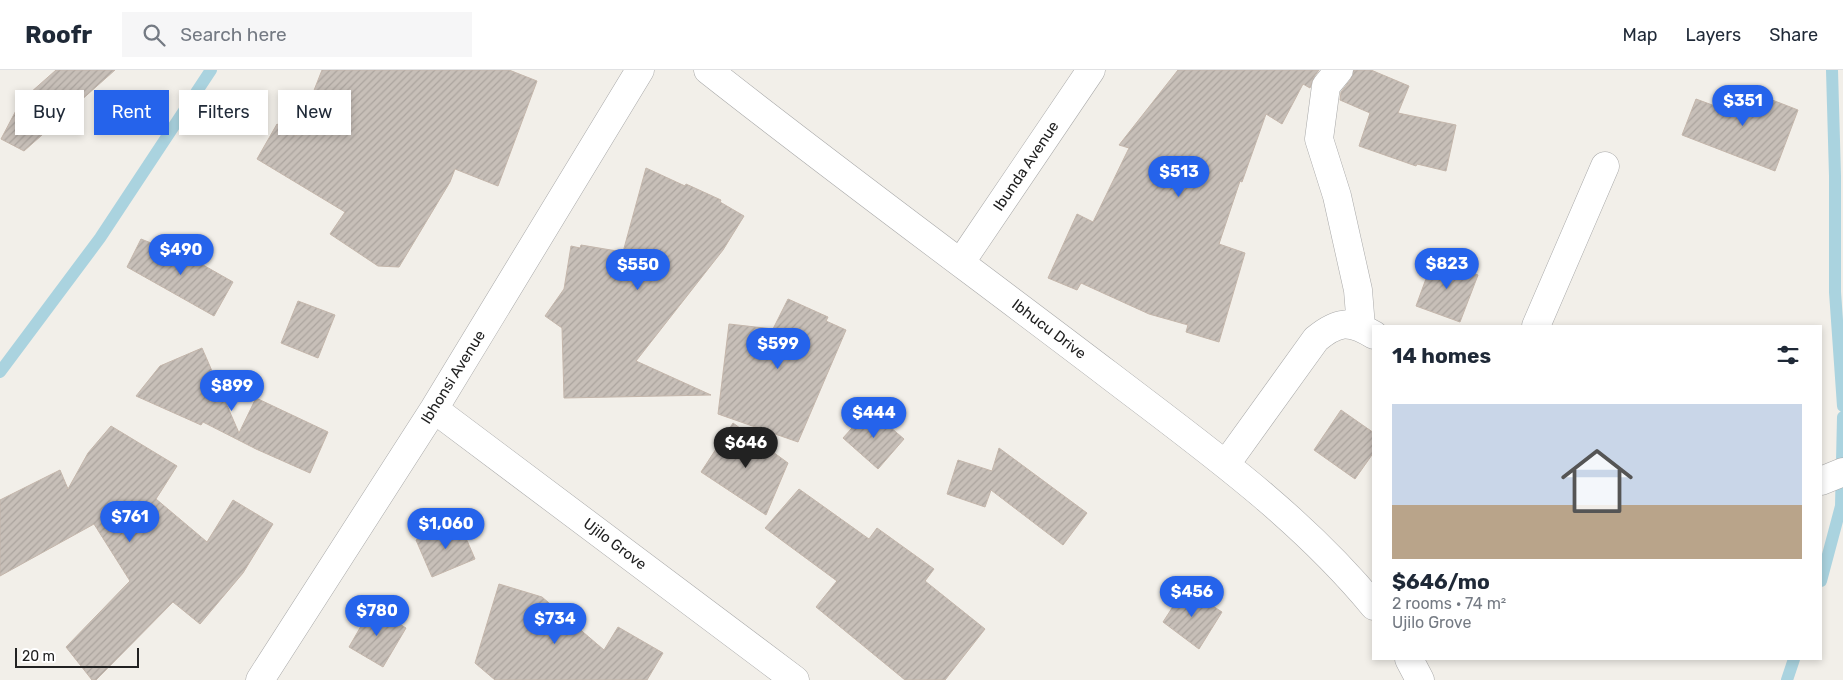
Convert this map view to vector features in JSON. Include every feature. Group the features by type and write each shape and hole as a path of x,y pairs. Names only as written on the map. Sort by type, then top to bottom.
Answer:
{"street":[{"name":"Ibhonsi Avenue","path":"260,680 434,409 640,70"},
{"name":"Ibhucu Drive","path":"708,70 1226,464 1298,526 1351,578 1372,604"},
{"name":"Ibunda Avenue","path":"961,262 1091,70"},
{"path":"1339,70 1326,86 1319,139 1337,196 1367,331"},
{"path":"1536,325 1605,166"},
{"path":"1226,464 1316,339 1328,329 1348,323 1367,331"},
{"name":"Ujilo Grove","path":"434,409 795,680"},
{"path":"1822,481 1843,472"},
{"path":"1409,660 1420,680"}],"building":[{"path":"56,70 115,70 84,98 84,90 33,90"},
{"path":"322,70 509,70 537,81 498,186 455,169 450,182 399,267 378,266 330,234 345,212 257,159 277,124 278,135 351,135 351,90 314,90"},
{"path":"1178,70 1319,70 1310,88 1303,84 1282,124 1266,114 1242,182 1240,181 1219,244 1245,253 1219,342 1186,332 1188,325 1149,314 1081,283 1077,290 1048,278 1077,214 1093,222 1129,148 1119,145"},
{"path":"1354,70 1371,70 1409,86 1398,113 1456,125 1446,171 1417,164 1416,166 1359,146 1370,113 1340,100 1341,92 1351,79"},
{"path":"1722,88 1747,98 1749,91 1798,110 1775,171 1682,135 1696,99 1715,106"},
{"path":"15,112 15,135 42,135 24,151 1,139"},
{"path":"646,168 721,200 720,202 744,216 723,250 636,361 711,395 564,398 562,328 545,316 564,289 571,246 580,248 581,245 623,252"},
{"path":"141,239 196,261 233,282 214,316 127,267"},
{"path":"1434,257 1478,275 1460,322 1416,306"},
{"path":"788,299 828,317 826,321 846,330 798,442 718,414 729,324 773,329"},
{"path":"298,301 335,315 318,358 281,343"},
{"path":"202,348 239,433 256,398 328,432 310,473 256,449 203,422 201,425 136,396 160,366"},
{"path":"869,409 904,439 878,469 843,438"},
{"path":"1341,410 1372,432 1372,455 1355,479 1314,450"},
{"path":"733,423 788,463 766,515 701,472"},
{"path":"111,426 177,466 156,499 207,542 233,500 273,524 243,573 200,624 173,602 96,680 92,680 66,647 130,581 94,524 0,576 0,500 60,470 68,489 88,453"},
{"path":"999,448 1087,513 1063,545 991,490 985,507 947,494 958,460 992,471"},
{"path":"799,489 869,539 877,528 934,569 925,581 985,629 945,680 905,680 816,607 837,581 765,528"},
{"path":"459,522 475,559 432,577 416,540"},
{"path":"499,584 542,597 604,650 618,627 663,653 647,680 495,680 475,663"},
{"path":"1185,588 1222,612 1199,649 1163,622"},
{"path":"372,607 406,628 383,667 349,647"}],"waterway":[{"path":"0,372 100,238 211,70"},
{"path":"1832,70 1835,176 1835,292 1843,406"},
{"path":"1822,577 1841,506 1843,417"},
{"path":"1787,680 1794,660"}]}
